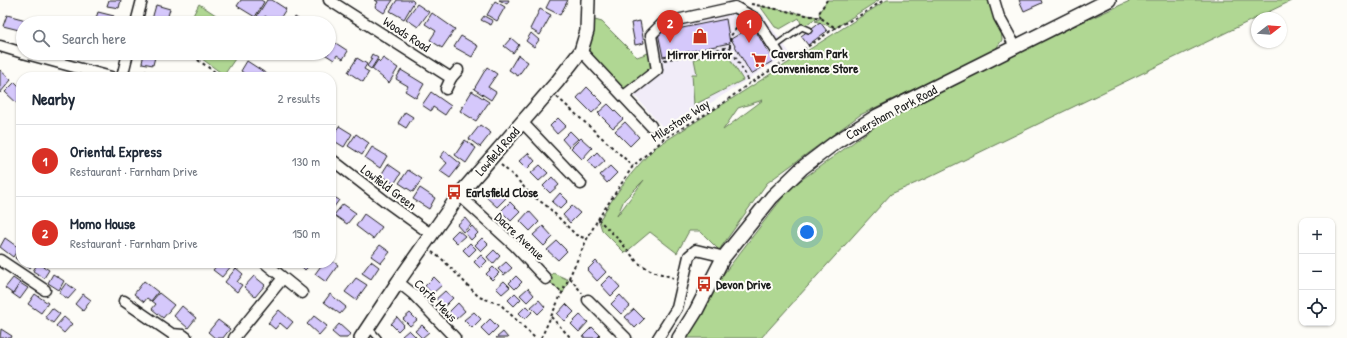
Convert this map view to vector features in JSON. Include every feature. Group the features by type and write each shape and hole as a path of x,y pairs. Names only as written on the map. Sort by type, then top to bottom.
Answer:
{"street":[{"path":"138,16 142,0"},
{"name":"Woods Road","path":"329,0 455,74 446,89"},
{"name":"Lowfield Road","path":"365,333 398,282 459,195 550,90 581,51 587,31 588,0"},
{"path":"994,0 999,17 1015,46"},
{"name":"Caversham Park Road","path":"679,338 696,311 722,258 772,197 802,168 836,142 877,116 921,96 1015,46 1109,0"},
{"path":"624,96 657,70 651,35 663,24 736,8 756,18 776,50"},
{"path":"0,46 16,51"},
{"path":"581,51 651,126"},
{"path":"49,60 93,72"},
{"path":"123,72 126,60"},
{"path":"522,122 581,184"},
{"name":"Lowfield Green","path":"336,163 385,201 428,240"},
{"name":"Dacre Avenue","path":"459,195 515,246 546,279"},
{"path":"658,338 677,308 689,256 692,252 702,251 722,258"},
{"path":"0,260 45,290"},
{"path":"271,268 302,293"},
{"path":"234,338 283,278"},
{"name":"Corfe Mews","path":"398,282 414,294 455,338"},
{"path":"124,300 172,334 183,335 186,338"},
{"path":"588,300 626,338"}],"lane":[{"path":"776,50 802,27 809,30"},
{"path":"365,333 378,338"}],"path":[{"path":"821,18 819,13 827,0"},
{"name":"Milestone Way","path":"541,338 587,239 598,219 633,166 664,139 719,106 750,83 835,28 884,0"},
{"path":"745,3 821,18 835,28"},
{"path":"747,14 730,37 730,47 750,83"},
{"path":"655,62 730,47"},
{"path":"198,60 215,72"},
{"path":"550,90 583,122 594,129 633,166"},
{"path":"491,157 515,177 530,194 548,207 576,235 587,239"},
{"path":"598,219 621,242 638,263 652,271 683,280"},
{"path":"428,240 443,260 479,297 500,304 535,338"},
{"path":"570,278 588,300"},
{"path":"551,317 571,338"}],"shaded area":[{"path":"735,5 763,15 790,53 666,131 628,88 652,66 647,32"}],"green space":[{"path":"827,0 879,0 835,28 815,21 821,18 819,13"},
{"path":"887,0 990,0 993,13 1001,28 1002,40 995,50 860,115 767,183 719,250 700,231 689,231 677,253 650,232 625,253 602,230 599,221 611,201 632,173 656,147","holes":["763,100 723,130 738,108","644,180 617,216 624,200"]},
{"path":"1132,0 1293,0 1268,12 1251,12 1251,20 925,179 891,194 761,338 686,338 715,285 790,188 876,126 1042,40"},
{"path":"199,4 217,16 193,16"},
{"path":"760,6 818,17 802,27 799,18 780,29 775,27"},
{"path":"588,18 602,22 637,57 651,52 653,66 628,88 619,90 581,51"},
{"path":"725,51 743,80 694,105 692,74 697,74 694,59"},
{"path":"204,60 234,60 226,72 220,72"},
{"path":"553,273 569,280 563,293 546,279"}],"building":[{"path":"109,0 121,0 119,8 107,6"},
{"path":"241,0 261,0 264,2 256,16 237,6"},
{"path":"267,0 272,0 286,9 282,16 257,16"},
{"path":"375,0 393,0 384,13 375,7 378,2"},
{"path":"397,0 412,0 414,2 404,19 390,11"},
{"path":"499,0 509,0 507,4"},
{"path":"550,0 568,0 560,15 546,8"},
{"path":"1019,0 1041,0 1042,3 1024,11"},
{"path":"495,1 505,7 497,21 487,15"},
{"path":"417,4 429,12 418,27 406,19"},
{"path":"156,5 170,9 168,16 153,16"},
{"path":"540,9 551,15 540,35 530,29"},
{"path":"98,12 114,16 97,16"},
{"path":"432,13 455,29 442,48 430,40 436,31 425,24"},
{"path":"7,15 16,17 16,29 3,26"},
{"path":"484,16 493,21 491,25 481,20"},
{"path":"726,19 730,43 663,57 658,33"},
{"path":"640,21 644,43 635,45 631,23"},
{"path":"820,22 827,31 808,45 801,36"},
{"path":"753,26 773,61 751,74 731,39"},
{"path":"531,33 539,40 534,47 526,41"},
{"path":"461,36 478,46 472,57 454,47"},
{"path":"511,38 519,45 513,53 504,46"},
{"path":"336,43 348,51 343,59 337,55 336,57"},
{"path":"372,54 378,58 371,69 367,66 372,59 370,58"},
{"path":"518,55 528,62 518,76 509,70"},
{"path":"357,58 367,64 364,69 369,72 363,82 348,72"},
{"path":"383,58 398,68 389,83 372,69 378,60 380,62"},
{"path":"143,60 154,60 153,65 142,63"},
{"path":"247,61 264,72 242,72 241,71"},
{"path":"487,67 497,74 488,87 496,92 491,100 474,89"},
{"path":"0,70 11,80 0,93"},
{"path":"401,70 424,84 416,98 405,91 408,86 396,79"},
{"path":"15,82 16,102 5,92"},
{"path":"587,87 603,103 592,113 577,98"},
{"path":"472,91 489,102 476,121 460,111"},
{"path":"431,92 451,106 445,115 433,107 431,111 422,105"},
{"path":"608,104 623,119 613,128 598,113"},
{"path":"405,112 413,117 406,128 398,123"},
{"path":"558,118 566,126 557,134 550,126"},
{"path":"625,122 639,137 630,146 615,131"},
{"path":"480,125 491,133 480,147 469,139"},
{"path":"339,126 352,134 344,147 336,142 336,131"},
{"path":"570,131 578,139 569,147 562,139"},
{"path":"356,134 369,143 362,155 348,146"},
{"path":"581,138 592,148 582,159 571,148"},
{"path":"465,140 476,148 466,163 455,155"},
{"path":"372,147 387,156 380,168 365,158"},
{"path":"445,151 461,164 450,178 440,171 447,163 440,157"},
{"path":"597,152 605,161 595,170 588,161"},
{"path":"528,153 535,161 527,169 519,161"},
{"path":"388,164 401,173 394,184 381,175"},
{"path":"540,165 548,173 539,181 531,173"},
{"path":"610,166 617,173 607,183 600,175"},
{"path":"408,170 422,179 413,192 399,183"},
{"path":"552,177 559,185 550,193 543,186"},
{"path":"496,187 506,198 497,207 486,197"},
{"path":"420,188 435,198 429,209 413,199"},
{"path":"560,193 568,201 560,209 552,202"},
{"path":"510,202 520,212 511,221 501,211"},
{"path":"343,204 356,213 347,224 336,216 336,213"},
{"path":"572,206 580,213 570,223 563,215"},
{"path":"529,211 539,222 530,231 520,221"},
{"path":"364,214 382,227 373,239 356,226"},
{"path":"465,218 471,225 463,232 457,225"},
{"path":"472,226 478,233 471,240 465,233"},
{"path":"543,226 553,237 544,246 533,235"},
{"path":"458,230 465,236 457,243 451,237"},
{"path":"5,238 16,246 16,252 13,257 0,247"},
{"path":"482,238 488,244 481,251 475,245"},
{"path":"557,241 567,251 558,260 547,250"},
{"path":"470,243 476,249 469,256 463,250"},
{"path":"380,245 390,252 381,263 371,256"},
{"path":"494,250 500,256 493,264 487,257"},
{"path":"481,255 487,261 480,268 474,262"},
{"path":"371,261 379,267 371,279 362,273"},
{"path":"596,261 606,272 597,281 587,270"},
{"path":"506,262 512,268 504,275 498,269"},
{"path":"493,267 499,273 492,280 486,274"},
{"path":"35,268 46,268 49,270 44,278 33,271"},
{"path":"215,268 230,268 222,277 213,270"},
{"path":"236,268 243,274 237,282 242,285 237,292 225,282"},
{"path":"319,268 336,268 326,282 315,274"},
{"path":"53,274 64,281 59,290 48,283"},
{"path":"254,276 265,285 255,297 244,287"},
{"path":"516,276 522,282 515,289 509,283"},
{"path":"610,276 620,287 611,296 601,285"},
{"path":"434,277 442,285 432,294 425,286"},
{"path":"13,278 20,283 13,294 5,288"},
{"path":"356,278 367,285 356,300 345,292"},
{"path":"144,281 158,292 151,301 147,298 144,302 134,294"},
{"path":"504,281 510,287 502,294 496,288"},
{"path":"20,283 28,288 20,299 13,294"},
{"path":"66,283 76,290 68,299 59,293"},
{"path":"528,288 534,295 527,302 520,295"},
{"path":"445,291 453,298 444,307 436,299"},
{"path":"159,293 174,305 163,318 152,309 156,304 152,301"},
{"path":"515,293 521,299 514,306 508,300"},
{"path":"35,294 48,303 41,313 28,304"},
{"path":"83,294 91,300 83,311 75,304"},
{"path":"330,294 346,307 340,314 324,302"},
{"path":"620,295 630,306 621,314 611,304"},
{"path":"539,300 545,307 538,314 531,307"},
{"path":"458,303 465,311 456,319 449,312"},
{"path":"566,304 574,312 565,321 557,314"},
{"path":"182,306 196,318 188,328 174,316"},
{"path":"526,306 532,312 525,319 519,313"},
{"path":"52,308 60,314 53,323 45,317"},
{"path":"634,309 644,319 635,328 625,317"},
{"path":"279,310 293,322 287,329 280,323 275,329 268,323"},
{"path":"474,312 481,319 472,328 464,320"},
{"path":"410,313 417,320 410,326 403,319"},
{"path":"580,315 588,322 579,332 571,324"},
{"path":"314,316 327,326 319,335 307,324"},
{"path":"64,317 72,324 64,333 56,326"},
{"path":"397,317 404,325 398,331 391,324"},
{"path":"490,319 498,327 489,336 481,328"},
{"path":"218,320 230,329 223,338 215,338 208,332"},
{"path":"339,324 350,334 347,338 339,338 332,332"},
{"path":"422,325 429,332 422,338 415,331"},
{"path":"592,327 600,335 597,338 584,338 583,336"},
{"path":"1,329 12,336 11,338 0,338"},
{"path":"409,330 416,337 415,338 404,338 402,336"},
{"path":"503,332 508,338 496,338"}],"place":[{"name":"Mirror Mirror","path":"700,36"},
{"name":"Momo House","path":"670,43"},
{"name":"Oriental Express","path":"749,43"},
{"name":"Caversham Park Convenience Store","path":"759,60"},
{"name":"Earlsfield Close","path":"454,192"},
{"name":"Devon Drive","path":"704,284"}]}
